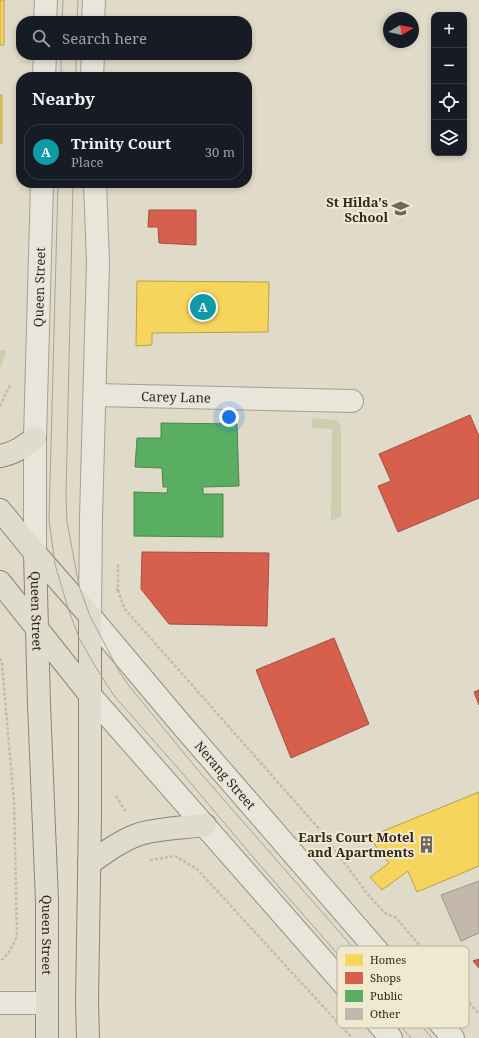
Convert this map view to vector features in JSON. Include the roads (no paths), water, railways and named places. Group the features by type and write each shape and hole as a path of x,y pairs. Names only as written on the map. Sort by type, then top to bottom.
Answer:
{"main road":[{"path":"0,456 7,455 18,450 35,438"},
{"name":"Nerang Street","path":"0,510 90,616"},
{"name":"Queen Street","path":"35,553 47,901 47,1038"},
{"path":"0,582 90,695"},
{"path":"88,1038 90,616"},
{"path":"89,864 117,844 138,835 154,831 205,826"}],"street":[{"path":"45,16 46,0"},
{"path":"93,16 94,0"},
{"path":"44,60 44,72"},
{"path":"92,72 93,60"},
{"name":"Queen Street","path":"35,553 35,438 42,188"},
{"path":"90,616 91,518 98,262 95,188"},
{"name":"Carey Lane","path":"95,395 352,401"},
{"name":"Nerang Street","path":"90,616 180,723 373,946"},
{"path":"90,695 337,976"},
{"path":"0,1004 47,1003"},
{"path":"382,1028 391,1038"},
{"name":"Nerang Street","path":"444,1028 453,1038"}],"tram line":[{"path":"62,16 63,0"},
{"path":"77,16 78,0"},
{"path":"61,60 61,72"},
{"path":"76,60 76,72"},
{"path":"58,188 49,520 55,564 68,608 79,638 115,697 337,953"},
{"path":"73,188 66,495 67,522 79,586 90,616 120,673 130,687 197,769 352,946"},
{"path":"402,1028 411,1038"},
{"path":"423,1028 432,1038"}],"place":[{"name":"St Hilda's School","path":"401,209"},
{"name":"Trinity Court","path":"203,307"},
{"name":"Earls Court Motel and Apartments","path":"427,844"}]}
